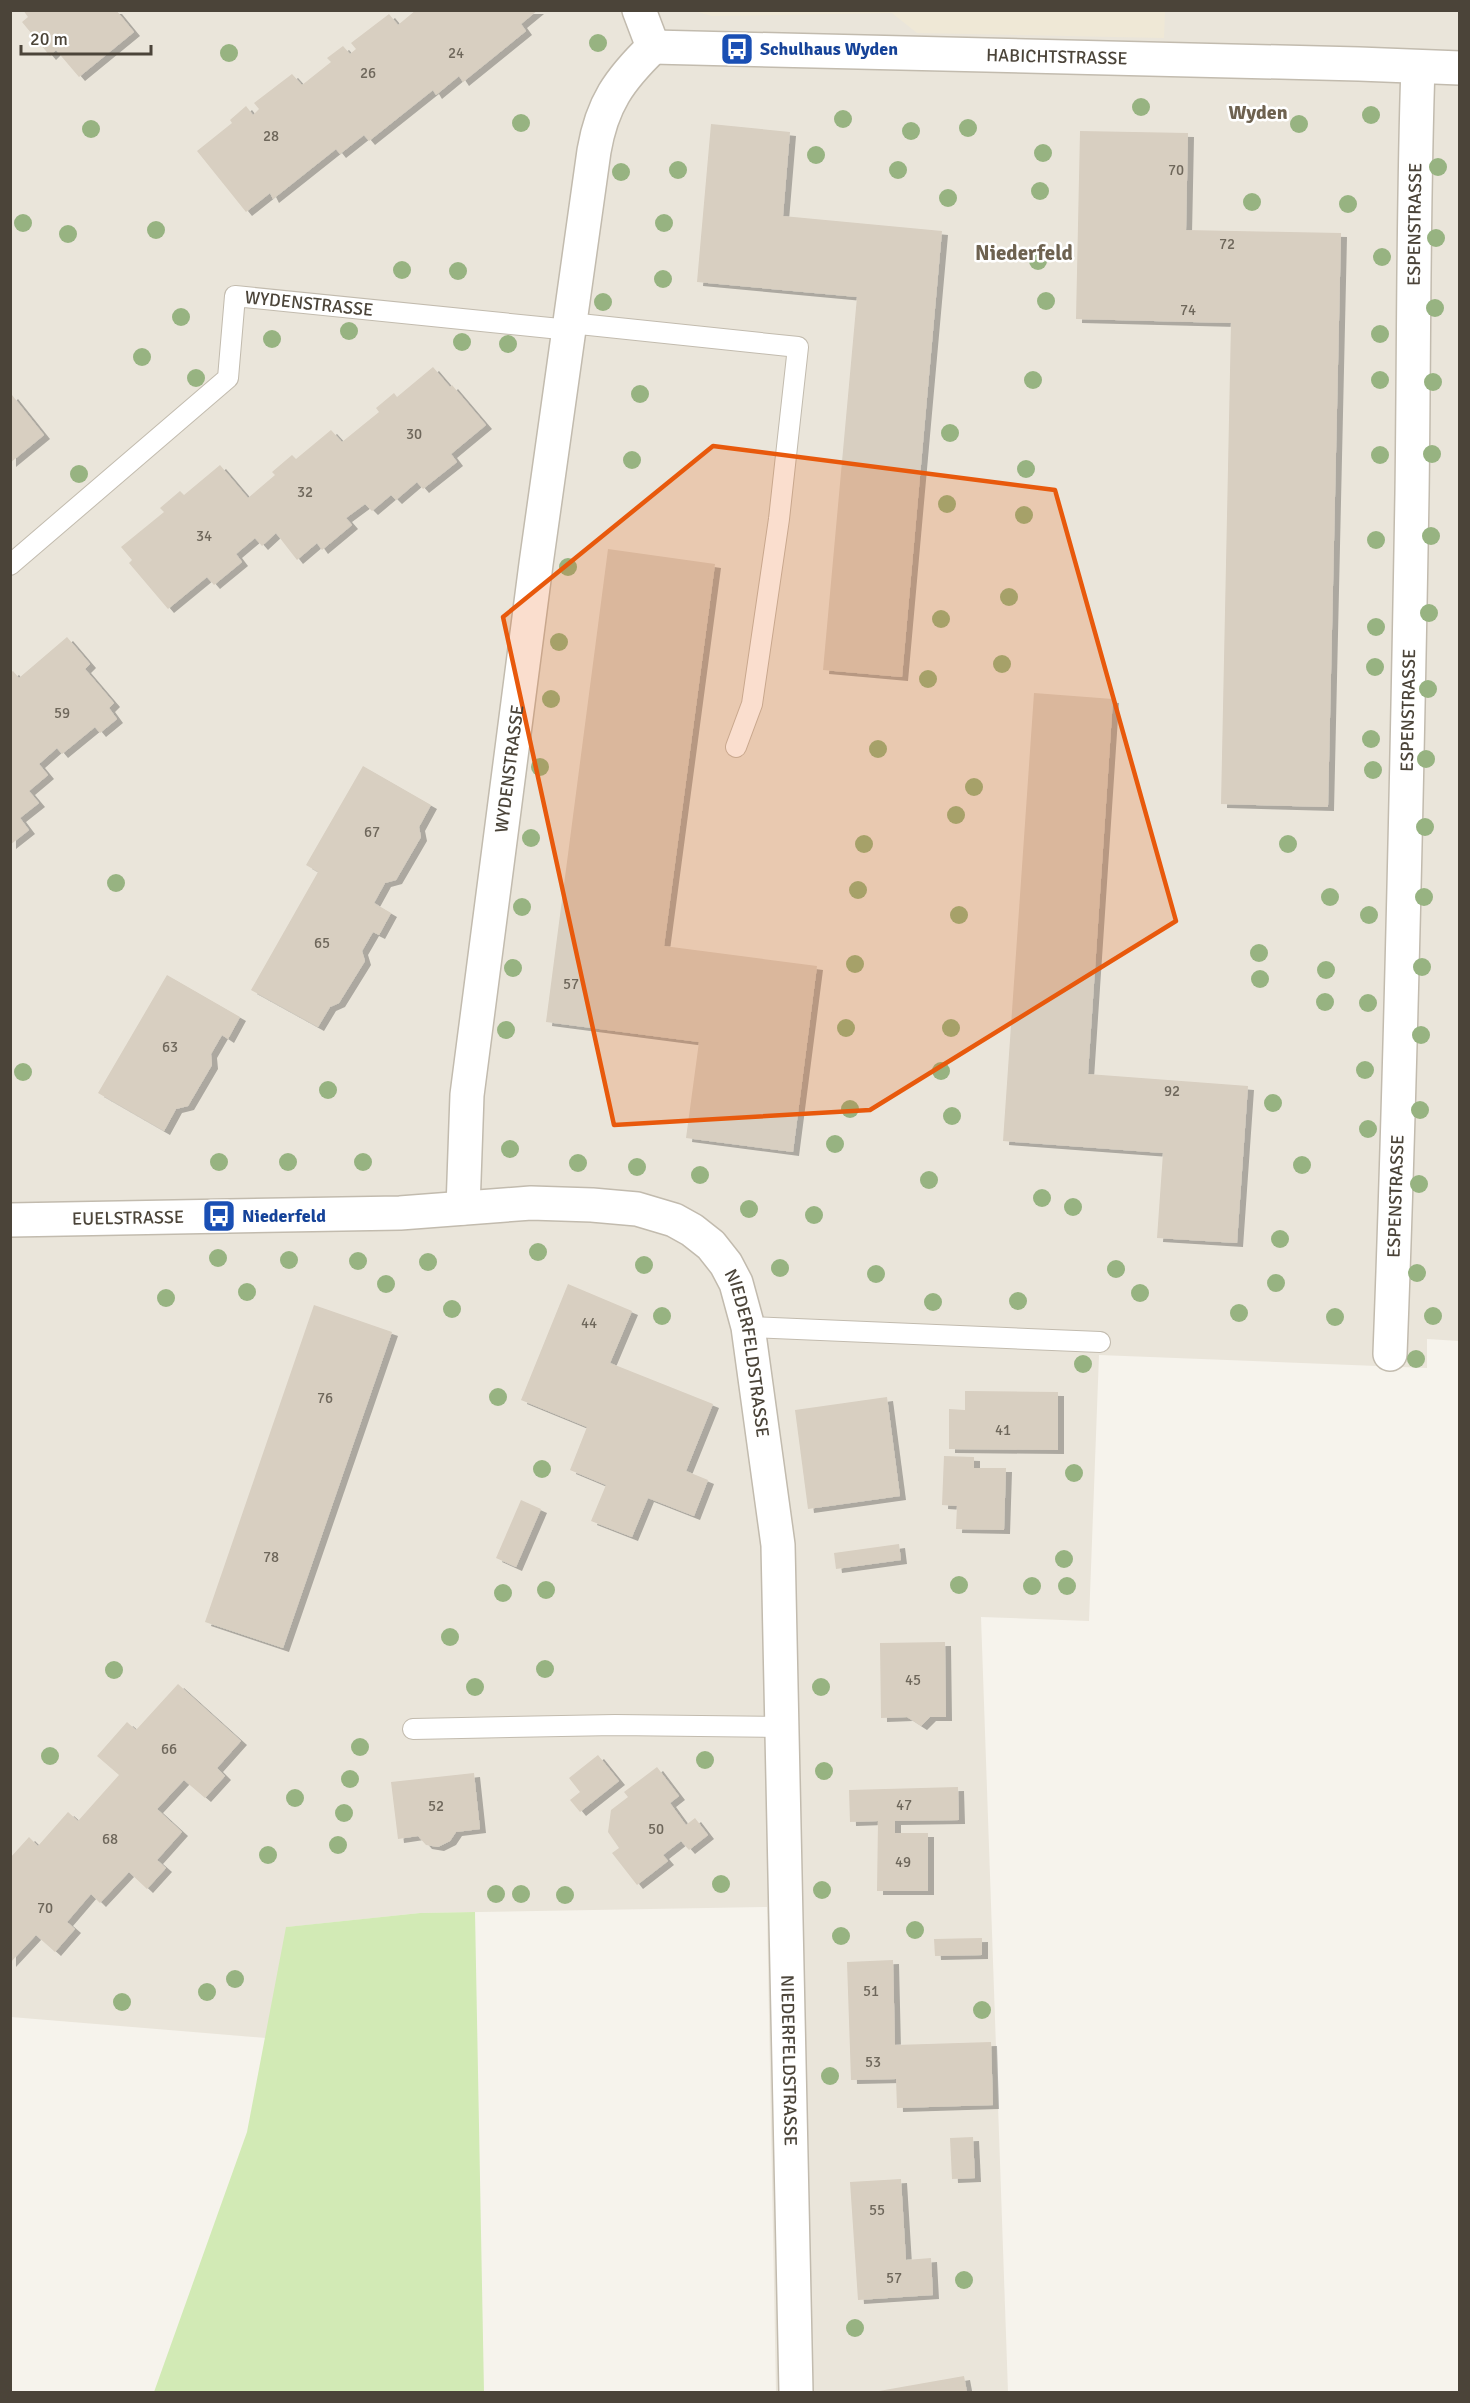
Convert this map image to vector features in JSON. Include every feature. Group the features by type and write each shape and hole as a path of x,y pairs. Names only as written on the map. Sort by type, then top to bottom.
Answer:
{"street":[{"path":"639,10 653,47"},
{"name":"HABICHTSTRASSE","path":"653,47 1460,68"},
{"name":"WYDENSTRASSE","path":"463,1208 467,1095 536,564 598,130 604,110 614,92 653,47"},
{"name":"ESPENSTRASSE","path":"1390,1354 1397,1181 1412,495 1418,67"},
{"name":"NIEDERFELDSTRASSE","path":"463,1208 531,1203 637,1209 674,1220 692,1230 711,1245 726,1264 736,1283 748,1327 778,1545 796,2392"},
{"name":"EUELSTRASSE","path":"10,1220 390,1213 463,1208"}],"lane":[{"name":"WYDENSTRASSE","path":"10,565 228,378 235,296 570,326"},
{"path":"570,326 798,346 778,519 752,704 736,747"},
{"path":"748,1327 1100,1342"},
{"path":"413,1729 615,1725 782,1727"}],"highlighted area":[{"path":"713,446 1055,490 1176,921 870,1110 614,1125 503,617"}],"shaded area":[{"path":"1165,10 1164,38 917,33 892,13 712,16 694,11"},
{"path":"10,11 1459,11 1459,1341 1427,1339 1427,1368 1099,1355 1089,1621 981,1617 1008,2392 776,2392 767,1907 420,1913 287,1927 266,2038 11,2017"}],"green space":[{"path":"475,1912 484,2392 154,2392 247,2132 286,1927 420,1913"}],"building":[{"path":"23,10 116,10 134,32 79,77 56,50 50,56 22,22 28,17"},
{"path":"416,10 538,10 521,24 526,31 463,82 459,76 436,95 433,90 369,141 364,135 340,154 336,149 273,199 270,193 246,212 197,151 232,123 230,120 246,106 253,115 259,109 254,103 292,74 302,85 331,62 327,58 343,46 350,54 356,49 351,43 389,14 398,25"},
{"path":"711,124 790,132 783,216 942,231 902,677 823,670 857,297 697,282"},
{"path":"1080,131 1188,133 1186,230 1341,233 1328,807 1221,804 1231,323 1076,319"},
{"path":"433,367 450,387 452,385 486,425 451,454 457,462 423,489 417,482 396,500 391,495 372,511 365,504 346,518 352,525 322,550 317,543 297,560 276,533 262,546 255,538 236,554 242,562 214,585 207,577 168,609 129,563 132,560 121,547 164,512 160,508 180,491 184,495 220,465 248,498 275,475 272,472 292,455 296,459 331,430 342,442 379,412 376,408 394,393 397,397"},
{"path":"12,395 44,435 10,463 10,397"},
{"path":"608,549 715,564 664,946 817,966 793,1152 686,1138 699,1042 546,1022"},
{"path":"67,637 90,664 85,669 114,703 109,708 117,719 100,733 95,727 62,754 57,748 39,764 48,775 29,791 39,803 20,818 29,830 10,845 10,673 13,671 19,678"},
{"path":"1034,693 1113,699 1088,1074 1248,1086 1237,1243 1157,1238 1163,1153 1003,1141"},
{"path":"363,766 431,805 419,827 421,837 396,880 385,883 374,903 391,913 379,935 373,932 362,951 365,961 339,1003 330,1007 318,1027 251,990 318,872 306,865"},
{"path":"167,975 240,1017 228,1039 222,1035 211,1054 212,1065 188,1106 176,1109 164,1131 98,1093"},
{"path":"568,1284 632,1311 610,1363 713,1404 686,1471 708,1480 694,1516 648,1498 632,1537 591,1521 606,1485 570,1470 587,1427 521,1400"},
{"path":"314,1305 392,1332 283,1648 205,1622"},
{"path":"965,1391 1058,1392 1058,1450 949,1449 949,1409 965,1410"},
{"path":"887,1397 900,1496 808,1509 795,1410"},
{"path":"944,1456 974,1457 974,1468 1006,1468 1004,1530 956,1529 957,1506 942,1505"},
{"path":"521,1500 541,1509 516,1567 496,1558"},
{"path":"899,1544 901,1560 836,1569 834,1553"},
{"path":"945,1642 946,1717 930,1717 921,1726 907,1717 881,1718 880,1643"},
{"path":"178,1684 241,1741 217,1768 225,1776 205,1798 184,1780 157,1809 182,1832 157,1860 166,1868 147,1889 129,1872 100,1903 91,1894 67,1922 75,1929 55,1952 36,1935 10,1963 10,1858 29,1837 38,1846 68,1812 78,1821 119,1775 97,1756 127,1722 136,1730"},
{"path":"598,1755 619,1781 580,1812 570,1800 580,1792 569,1778"},
{"path":"657,1767 679,1796 670,1803 686,1825 695,1818 708,1835 689,1850 681,1841 663,1855 668,1861 637,1885 612,1853 619,1848 608,1832 611,1810 628,1797 624,1792"},
{"path":"474,1773 480,1829 456,1832 450,1841 438,1847 426,1845 418,1836 398,1839 391,1782"},
{"path":"958,1787 959,1820 895,1821 895,1833 928,1833 928,1891 877,1891 878,1821 850,1822 849,1790"},
{"path":"982,1938 982,1955 935,1956 934,1939"},
{"path":"893,1960 895,2045 991,2042 993,2105 897,2108 896,2079 851,2080 847,1962"},
{"path":"973,2137 975,2178 952,2179 950,2138"},
{"path":"901,2179 906,2260 931,2258 933,2295 858,2300 850,2182"},
{"path":"964,2376 967,2392 879,2391"}],"place":[{"name":"Schulhaus Wyden","path":"737,49"},
{"name":"Niederfeld","path":"219,1216"}],"district":[{"name":"Wyden","path":"1258,112"},
{"name":"Niederfeld","path":"1024,253"}]}
